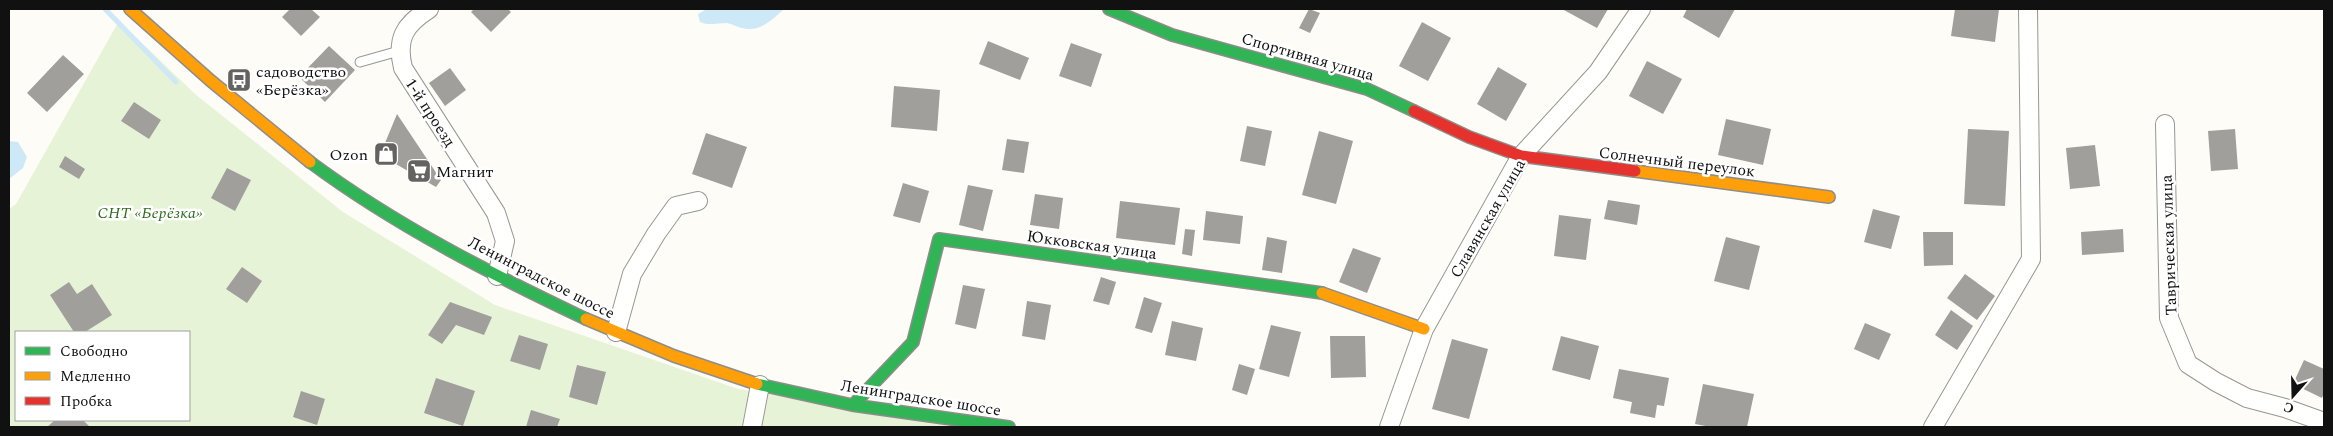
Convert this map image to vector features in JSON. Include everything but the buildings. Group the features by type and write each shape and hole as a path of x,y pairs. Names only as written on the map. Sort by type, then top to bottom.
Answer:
{"street":[{"name":"Ленинградское шоссе","path":"130,9 227,96 355,195 497,276 616,332 686,361 760,384 854,404 1009,427"},
{"path":"399,51 404,31 418,16 429,9"},
{"name":"Спортивная улица","path":"1110,9 1172,35 1367,89 1468,137 1521,156"},
{"name":"Славянская улица","path":"1389,427 1424,329 1521,156 1598,72 1641,9"},
{"path":"1933,427 2031,258 2028,9"},
{"name":"1-й проезд","path":"399,51 403,68 496,213 505,241 497,276"},
{"name":"Таврическая улица","path":"2164,124 2169,318 2188,364 2216,382 2247,398 2285,408 2324,422"},
{"name":"Солнечный переулок","path":"1521,156 1829,197"},
{"path":"616,332 632,274 656,234 676,206 698,201"},
{"name":"Юкковская улица","path":"854,404 913,342 939,239 1328,294 1424,329"},
{"path":"752,427 760,384"}],"lane":[{"path":"360,62 399,51"}],"green space":[{"name":"СНТ «Берёзка»","path":"119,21 195,94 343,212 495,305 738,389 978,427 9,427 9,209 16,204"}],"water":[{"path":"707,9 784,9 760,27 748,29 727,23 710,24 700,22 698,14"},
{"path":"9,141 18,142 27,157 23,168 9,179"}],"waterway":[{"path":"105,9 176,82"}],"traffic: fast":[{"path":"1109,9 1172,35 1367,89 1414,111"},
{"path":"310,162 376,207 444,247 586,319"},
{"path":"854,404 913,342 939,239 1322,293"},
{"path":"757,384 852,405 1009,427"}],"traffic: slow":[{"path":"130,9 211,81 310,162"},
{"path":"1635,171 1829,197"},
{"path":"1322,293 1424,329"},
{"path":"586,319 674,356 757,384"}],"traffic: jam":[{"path":"1414,111 1469,137 1521,156 1635,171"}],"place":[{"name":"садоводство «Берёзка»","path":"239,80"},
{"name":"Ozon","path":"386,154"},
{"name":"Магнит","path":"419,171"}]}
